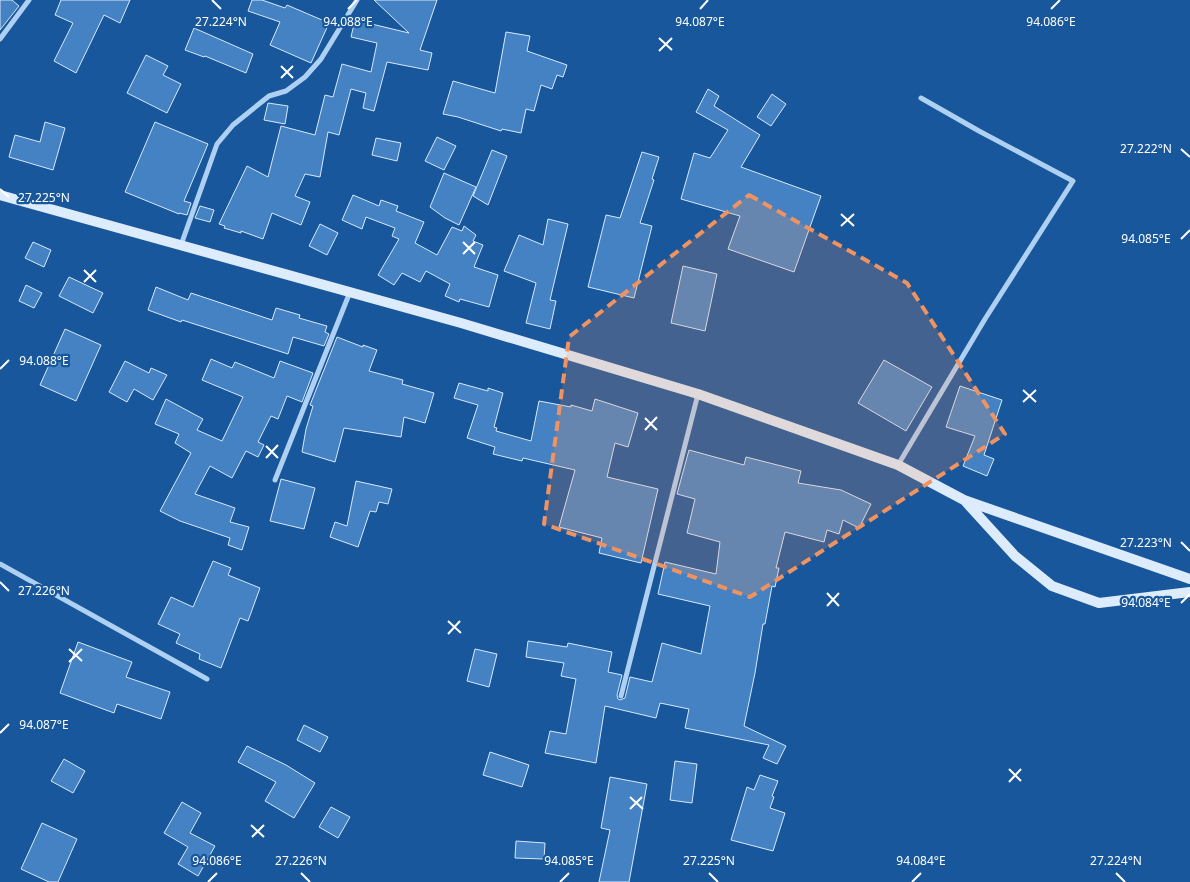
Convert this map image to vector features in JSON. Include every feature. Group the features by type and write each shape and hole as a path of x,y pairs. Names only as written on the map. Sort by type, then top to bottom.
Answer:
{"main road":[{"path":"0,195 470,326 698,394 898,465 964,500 1190,579"},
{"path":"964,500 1015,556 1052,586 1099,603 1190,592"}],"street":[{"path":"0,39 29,0"},
{"path":"181,246 217,144 233,125 268,96 286,91 305,77 321,59 357,0"},
{"path":"898,465 985,319 1073,181 921,98"},
{"path":"275,480 350,292"},
{"path":"621,696 698,394"},
{"path":"0,564 207,679"}],"highlighted area":[{"path":"749,195 907,283 1005,434 750,597 544,524 569,337"}],"building":[{"path":"0,0 12,0 19,6 0,30"},
{"path":"61,0 130,0 120,23 104,15 76,73 54,61 73,23 55,15"},
{"path":"252,0 262,0 285,8 287,5 329,23 311,63 270,45 280,22 248,11"},
{"path":"374,0 437,0 420,50 432,53 428,70 387,62 374,111 363,108 366,93 351,89 339,135 328,132 320,177 305,174 295,196 310,202 301,225 272,213 263,239 241,231 241,233 224,228 225,226 219,224 247,166 268,177 281,126 315,135 325,95 333,97 342,64 371,72 377,43 351,37 355,20 409,33"},
{"path":"194,28 253,54 246,73 185,50"},
{"path":"506,32 530,36 527,51 567,65 563,77 557,75 552,89 541,85 534,111 526,109 521,133 502,129 501,131 443,114 453,81 495,93"},
{"path":"146,55 168,66 163,75 181,84 167,113 127,93"},
{"path":"708,89 719,96 714,106 760,135 741,167 821,196 794,272 728,249 740,216 681,199 694,153 710,158 728,130 696,112"},
{"path":"772,94 786,104 771,126 757,117"},
{"path":"268,103 288,106 285,124 264,120"},
{"path":"45,122 65,128 53,170 9,157 15,135 40,142"},
{"path":"155,122 208,144 184,201 191,203 187,215 179,214 125,192"},
{"path":"437,137 456,146 444,170 425,161"},
{"path":"376,138 401,143 397,161 372,155"},
{"path":"492,150 507,156 488,205 473,196"},
{"path":"642,152 659,157 652,179 654,180 640,223 652,226 634,298 588,287 606,215 620,218"},
{"path":"444,173 476,187 459,225 430,207"},
{"path":"353,195 379,206 381,200 398,206 396,211 424,222 415,243 437,255 452,227 462,231 464,226 476,235 473,241 483,245 474,267 498,275 489,307 460,299 459,302 445,296 450,284 426,271 420,282 402,273 394,285 378,275 399,239 392,236 395,228 366,217 362,229 342,220"},
{"path":"200,206 214,210 210,222 195,218"},
{"path":"548,219 568,224 550,300 556,301 550,329 526,323 536,283 504,271 519,235 543,245"},
{"path":"320,224 338,233 327,255 309,246"},
{"path":"33,242 51,250 44,267 25,258"},
{"path":"683,266 717,274 705,331 671,323"},
{"path":"69,277 103,293 93,313 59,296"},
{"path":"26,285 42,293 34,308 19,301"},
{"path":"156,287 188,300 191,293 272,320 276,308 300,315 299,318 327,326 325,332 329,334 324,346 293,337 288,354 182,320 181,322 148,310"},
{"path":"65,329 101,345 76,401 40,385"},
{"path":"337,337 377,350 369,371 403,380 402,384 434,393 425,423 404,417 401,437 344,428 335,462 302,452 313,406 310,405"},
{"path":"211,359 232,368 235,362 274,378 280,361 313,373 302,402 287,396 278,419 271,416 258,442 264,445 258,457 246,451 232,478 210,466 195,494 235,508 230,522 249,527 242,550 228,545 230,538 180,521 160,511 191,453 175,443 179,434 155,424 166,399 203,419 197,430 222,441 243,397 202,380"},
{"path":"884,360 932,387 906,431 858,403"},
{"path":"125,361 149,373 151,368 167,375 153,400 134,389 127,402 109,392"},
{"path":"459,383 488,391 488,388 503,393 494,427 497,428 496,431 531,441 539,401 571,407 571,405 592,411 595,399 638,413 628,447 615,443 607,477 658,489 641,563 599,553 602,538 559,527 575,470 523,458 522,461 493,454 495,447 467,438 478,405 454,398"},
{"path":"960,386 1002,400 984,455 994,459 987,476 963,466 975,436 946,427"},
{"path":"689,450 744,465 746,457 801,471 798,483 841,490 871,504 859,528 843,520 839,534 827,530 824,542 785,532 776,568 779,568 775,587 772,586 765,624 763,624 744,726 786,746 777,764 763,758 769,745 685,728 689,709 660,703 656,718 605,706 596,763 545,753 550,731 566,734 576,679 561,676 564,663 526,657 528,641 567,647 568,643 612,652 608,672 622,675 617,695 620,700 625,698 630,677 652,682 662,643 701,654 710,606 658,594 665,562 716,574 720,542 687,533 695,499 677,494"},
{"path":"281,479 315,488 304,529 270,521"},
{"path":"356,481 392,489 388,504 379,502 376,512 370,511 358,547 330,537 335,522 347,526"},
{"path":"213,561 231,568 228,575 260,588 248,621 240,618 221,668 199,659 200,654 176,643 180,634 158,624 171,597 193,607"},
{"path":"78,642 132,662 126,677 170,692 161,719 117,704 114,713 60,693"},
{"path":"475,649 497,654 489,687 467,681"},
{"path":"304,725 328,737 320,752 297,740"},
{"path":"247,746 286,765 315,783 294,818 265,801 276,782 238,762"},
{"path":"490,752 529,765 522,787 483,775"},
{"path":"64,759 85,771 73,793 51,781"},
{"path":"675,761 697,764 692,803 670,800"},
{"path":"760,775 778,781 770,808 785,813 773,851 731,840 747,787 754,790"},
{"path":"610,777 647,784 629,882 599,882 610,830 601,828"},
{"path":"182,802 201,813 190,833 215,846 198,876 178,864 188,847 164,833"},
{"path":"331,807 350,817 338,838 319,827"},
{"path":"42,823 77,839 58,882 49,882 21,869"},
{"path":"516,841 545,843 544,859 515,858"}]}
